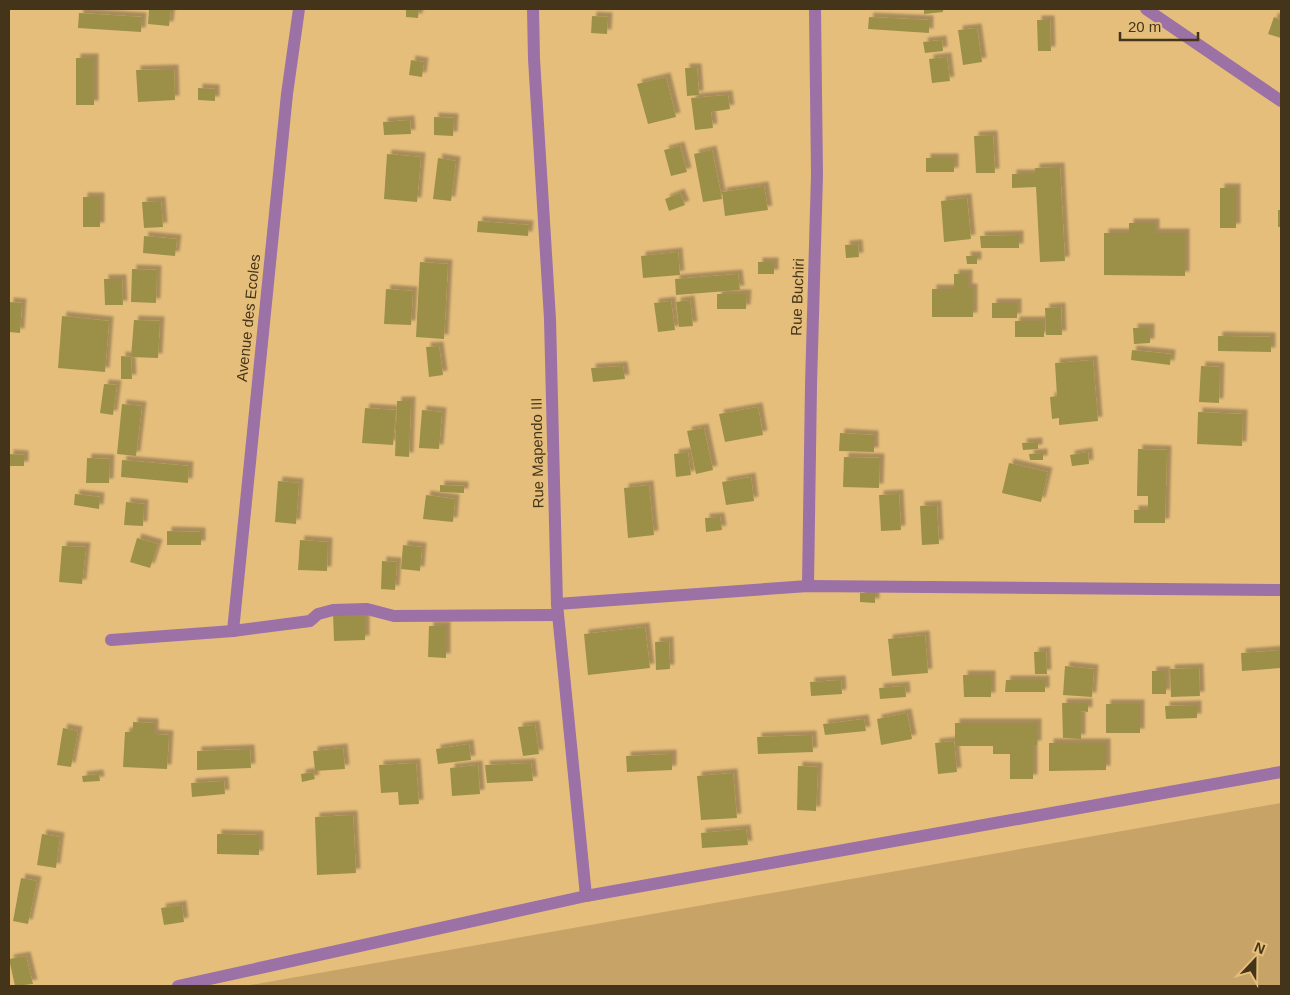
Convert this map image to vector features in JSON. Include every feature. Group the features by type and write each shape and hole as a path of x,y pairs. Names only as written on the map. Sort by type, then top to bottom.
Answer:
{"street":[{"name":"Avenue des Ecoles","path":"232,631 287,94 299,9"},
{"name":"Rue Mapendo III","path":"533,9 534,69 550,320 558,609 586,896"},
{"name":"Rue Buchiri","path":"808,586 817,176 815,9"},
{"path":"1146,9 1281,101"},
{"path":"111,640 232,631 310,621 318,614 333,610 368,609 394,616 558,609 808,586 1281,590"},
{"path":"178,986 586,896 1281,772"}],"shaded area":[{"path":"1281,803 1281,986 245,986"}],"building":[{"path":"149,9 171,9 169,26 148,24"},
{"path":"406,9 419,9 418,18 406,17"},
{"path":"924,9 943,9 943,12 924,14"},
{"path":"79,13 142,17 141,32 78,28"},
{"path":"592,16 608,17 607,34 591,33"},
{"path":"869,17 929,20 929,33 868,29"},
{"path":"1274,17 1281,20 1281,38 1268,34"},
{"path":"1037,20 1050,20 1051,51 1038,51"},
{"path":"977,28 982,62 963,65 958,30"},
{"path":"942,40 943,51 925,53 923,42"},
{"path":"947,57 950,81 932,83 929,59"},
{"path":"76,58 94,58 94,105 76,105"},
{"path":"411,60 424,62 422,77 409,75"},
{"path":"685,68 697,68 699,95 687,96"},
{"path":"174,69 175,100 138,102 136,70"},
{"path":"666,77 676,117 648,124 637,84"},
{"path":"198,88 215,89 215,101 198,100"},
{"path":"728,95 730,109 711,112 713,128 695,130 691,98"},
{"path":"434,117 454,118 453,136 434,135"},
{"path":"410,120 411,134 384,135 383,122"},
{"path":"993,135 995,173 976,173 974,136"},
{"path":"680,146 687,172 671,176 664,150"},
{"path":"712,150 722,199 703,202 694,154"},
{"path":"387,154 421,157 417,202 384,199"},
{"path":"438,158 456,161 451,201 433,199"},
{"path":"926,158 954,158 954,172 926,172"},
{"path":"1060,167 1065,261 1040,262 1036,187 1012,188 1012,174 1035,174 1035,168"},
{"path":"764,186 768,210 725,216 722,192"},
{"path":"1220,188 1236,188 1236,228 1220,228"},
{"path":"680,193 685,205 669,211 665,199"},
{"path":"83,197 100,197 100,227 83,227"},
{"path":"967,198 971,239 944,242 941,201"},
{"path":"161,201 163,227 144,228 142,202"},
{"path":"1278,210 1281,210 1281,227 1278,227"},
{"path":"478,221 529,225 528,236 477,232"},
{"path":"1129,223 1155,223 1155,233 1185,233 1185,276 1104,275 1104,233 1129,233"},
{"path":"1019,235 1019,248 981,248 980,236"},
{"path":"144,236 177,239 175,256 143,253"},
{"path":"858,244 859,257 846,258 845,245"},
{"path":"678,252 680,275 643,278 641,256"},
{"path":"966,256 977,256 977,264 967,264"},
{"path":"420,262 448,264 444,339 416,337"},
{"path":"758,262 774,262 774,274 758,274"},
{"path":"132,269 157,270 156,303 131,302"},
{"path":"738,274 740,290 676,295 675,279"},
{"path":"954,274 968,274 968,288 973,288 973,317 932,317 932,289 954,289"},
{"path":"104,279 122,279 123,305 105,305"},
{"path":"386,289 413,291 411,325 384,324"},
{"path":"717,294 747,294 746,309 717,309"},
{"path":"690,300 693,326 679,327 676,302"},
{"path":"671,301 675,330 658,332 654,303"},
{"path":"9,302 22,303 20,333 9,332"},
{"path":"992,303 1017,303 1017,318 992,318"},
{"path":"1061,307 1062,335 1046,335 1045,308"},
{"path":"62,316 109,321 105,372 58,368"},
{"path":"134,320 160,321 158,358 131,357"},
{"path":"1015,321 1044,321 1044,337 1015,337"},
{"path":"1133,328 1150,328 1150,343 1134,344"},
{"path":"1218,336 1271,337 1271,352 1218,351"},
{"path":"439,346 443,375 429,377 426,347"},
{"path":"1132,350 1171,354 1170,365 1131,360"},
{"path":"121,356 131,357 132,379 121,379"},
{"path":"1093,360 1098,421 1059,425 1059,418 1052,419 1050,397 1057,396 1055,363"},
{"path":"623,366 625,379 593,382 591,368"},
{"path":"1201,366 1220,367 1219,403 1199,402"},
{"path":"104,384 117,385 113,415 100,413"},
{"path":"397,401 411,401 409,457 395,456"},
{"path":"122,404 142,406 136,456 117,454"},
{"path":"758,407 763,435 725,442 719,414"},
{"path":"365,408 396,410 393,445 362,443"},
{"path":"422,410 442,412 439,449 419,448"},
{"path":"1198,412 1243,414 1242,446 1197,444"},
{"path":"704,428 713,470 696,474 687,431"},
{"path":"840,433 874,435 874,452 839,451"},
{"path":"1038,442 1038,449 1023,450 1022,443"},
{"path":"1138,449 1167,450 1165,523 1134,523 1134,510 1148,510 1148,496 1137,496"},
{"path":"688,452 691,475 676,477 674,454"},
{"path":"1088,452 1089,464 1072,466 1070,455"},
{"path":"1043,453 1043,460 1030,460 1029,454"},
{"path":"9,454 24,455 24,466 9,466"},
{"path":"844,457 880,458 879,488 843,487"},
{"path":"87,458 110,459 109,483 86,483"},
{"path":"122,460 189,466 188,483 121,477"},
{"path":"1009,463 1048,472 1041,502 1002,493"},
{"path":"751,477 754,501 726,505 722,482"},
{"path":"278,481 299,483 296,524 275,522"},
{"path":"440,485 464,486 464,493 440,492"},
{"path":"649,485 654,535 628,538 624,488"},
{"path":"75,494 100,497 99,509 74,505"},
{"path":"899,494 901,530 881,531 879,495"},
{"path":"426,495 455,499 453,522 423,519"},
{"path":"126,502 144,504 143,526 124,525"},
{"path":"937,505 939,544 922,545 920,506"},
{"path":"720,517 722,530 706,532 705,518"},
{"path":"167,531 201,532 201,545 167,545"},
{"path":"137,538 158,544 150,568 130,562"},
{"path":"300,540 328,542 327,571 298,570"},
{"path":"403,545 422,547 420,571 401,569"},
{"path":"62,546 86,547 82,584 59,582"},
{"path":"382,561 397,562 395,590 381,589"},
{"path":"860,593 875,593 875,603 860,602"},
{"path":"333,613 365,613 365,640 334,641"},
{"path":"429,626 446,626 446,658 428,657"},
{"path":"645,627 650,668 588,675 584,634"},
{"path":"925,635 928,673 892,676 888,639"},
{"path":"669,641 670,669 656,670 655,642"},
{"path":"1281,650 1281,668 1242,671 1241,653"},
{"path":"1046,651 1047,674 1035,674 1034,652"},
{"path":"1065,666 1094,669 1092,697 1063,695"},
{"path":"1199,668 1200,696 1171,697 1170,669"},
{"path":"1152,671 1166,671 1166,694 1152,694"},
{"path":"963,675 991,675 991,697 964,697"},
{"path":"841,680 842,694 811,696 810,682"},
{"path":"1006,680 1045,680 1045,692 1005,692"},
{"path":"905,686 906,697 880,699 879,688"},
{"path":"1062,703 1088,703 1088,712 1081,711 1081,739 1063,738"},
{"path":"1106,704 1140,704 1140,733 1106,733"},
{"path":"1197,705 1197,718 1166,719 1165,706"},
{"path":"907,713 912,739 881,745 877,719"},
{"path":"864,719 866,731 825,735 823,724"},
{"path":"133,722 154,723 154,734 169,735 167,769 123,767 125,732 133,732"},
{"path":"955,723 1037,723 1037,745 1033,745 1033,779 1010,779 1010,754 993,754 993,746 955,746"},
{"path":"535,725 539,754 523,756 518,727"},
{"path":"63,728 78,731 71,767 57,765"},
{"path":"812,735 813,752 758,754 757,737"},
{"path":"954,741 957,772 938,774 935,743"},
{"path":"1049,743 1106,743 1106,770 1049,771"},
{"path":"469,744 471,760 438,764 436,749"},
{"path":"343,748 345,769 315,771 313,751"},
{"path":"250,749 251,768 197,770 197,751"},
{"path":"672,754 672,770 627,772 626,756"},
{"path":"416,763 419,804 399,805 398,792 381,793 379,765"},
{"path":"531,763 533,781 487,783 485,765"},
{"path":"478,765 480,794 452,796 450,768"},
{"path":"798,766 818,767 816,811 797,810"},
{"path":"313,772 315,779 302,782 301,774"},
{"path":"733,773 737,818 701,820 697,776"},
{"path":"99,774 100,781 83,782 82,776"},
{"path":"224,781 225,794 192,797 191,783"},
{"path":"353,815 356,873 317,875 315,817"},
{"path":"746,829 748,845 702,848 701,833"},
{"path":"42,834 60,837 56,868 37,865"},
{"path":"217,834 259,835 259,855 217,854"},
{"path":"21,878 37,881 28,924 13,921"},
{"path":"182,905 184,922 164,925 161,908"},
{"path":"26,956 33,984 15,986 9,959"}]}
